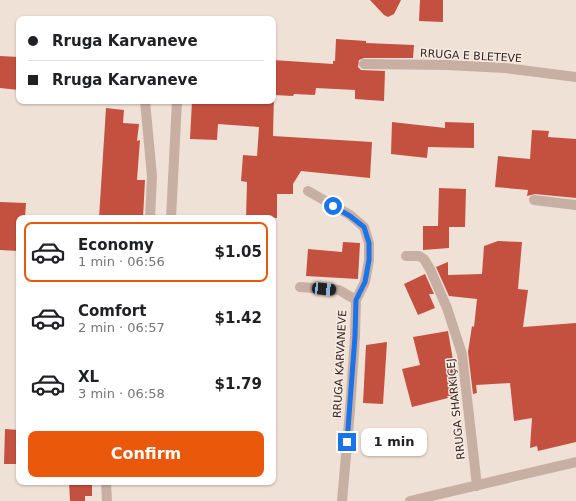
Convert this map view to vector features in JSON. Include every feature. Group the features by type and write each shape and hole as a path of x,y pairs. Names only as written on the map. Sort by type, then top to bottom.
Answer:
{"street":[{"name":"RRUGA E BLETEVE","path":"364,64 453,65 504,68 576,77"},
{"path":"145,104 152,176 150,215"},
{"path":"171,215 177,104"},
{"name":"RRUGA KARVANEVE","path":"308,191 350,216 364,227 369,243 369,260 365,282 356,300 352,388 342,501"},
{"path":"534,200 576,205"},
{"name":"RRUGA SHARKIÇEJ","path":"406,256 418,256 424,259 430,269 447,308 462,354 477,486"},
{"name":"RRUGA KARVANEVE","path":"300,287 339,290 356,300"},
{"path":"410,501 576,462"},
{"path":"106,485 107,501"}],"building":[{"path":"370,0 401,0 394,14 388,17 384,15"},
{"path":"420,0 443,0 443,22 419,21"},
{"path":"336,39 366,41 366,43 414,45 413,58 364,58 359,60 358,67 361,70 385,71 384,101 355,99 355,90 316,88 315,95 276,95 276,60 333,64 333,61 335,61"},
{"path":"0,56 16,57 16,90 0,88"},
{"path":"192,104 274,104 273,136 372,142 370,178 301,171 293,184 293,194 277,194 277,218 276,215 246,215 247,182 241,181 243,155 257,156 259,127 218,124 217,140 190,139"},
{"path":"106,108 124,110 123,123 139,124 137,141 140,140 137,180 145,180 143,215 99,215"},
{"path":"392,122 445,128 445,122 474,123 474,148 428,147 427,158 391,154"},
{"path":"532,130 549,131 548,137 576,139 576,198 535,194 527,196 528,190 495,187 498,156 530,159"},
{"path":"439,188 466,189 465,227 449,227 449,248 423,250 423,226 438,226"},
{"path":"0,202 26,203 25,215 16,215 16,251 0,250"},
{"path":"498,241 522,242 518,289 528,290 523,327 576,323 576,442 538,451 537,446 530,448 532,418 514,421 510,383 476,385 477,393 473,394 468,352 472,326 474,327 477,299 449,296 436,267 448,262 448,275 482,274 484,246"},
{"path":"343,242 360,243 358,279 306,276 308,249 342,252"},
{"path":"425,274 434,294 429,294 435,308 418,315 404,284"},
{"path":"448,331 459,395 447,396 448,398 412,407 402,369 420,365 413,337"},
{"path":"387,342 383,404 363,403 366,345"},
{"path":"5,429 16,430 16,464 4,464"},
{"path":"69,485 92,485 92,496 85,496 85,501 70,501"}],"route":[{"path":"333,206 350,216 364,227 369,243 369,260 365,282 356,300 355,336 347,442"}]}
